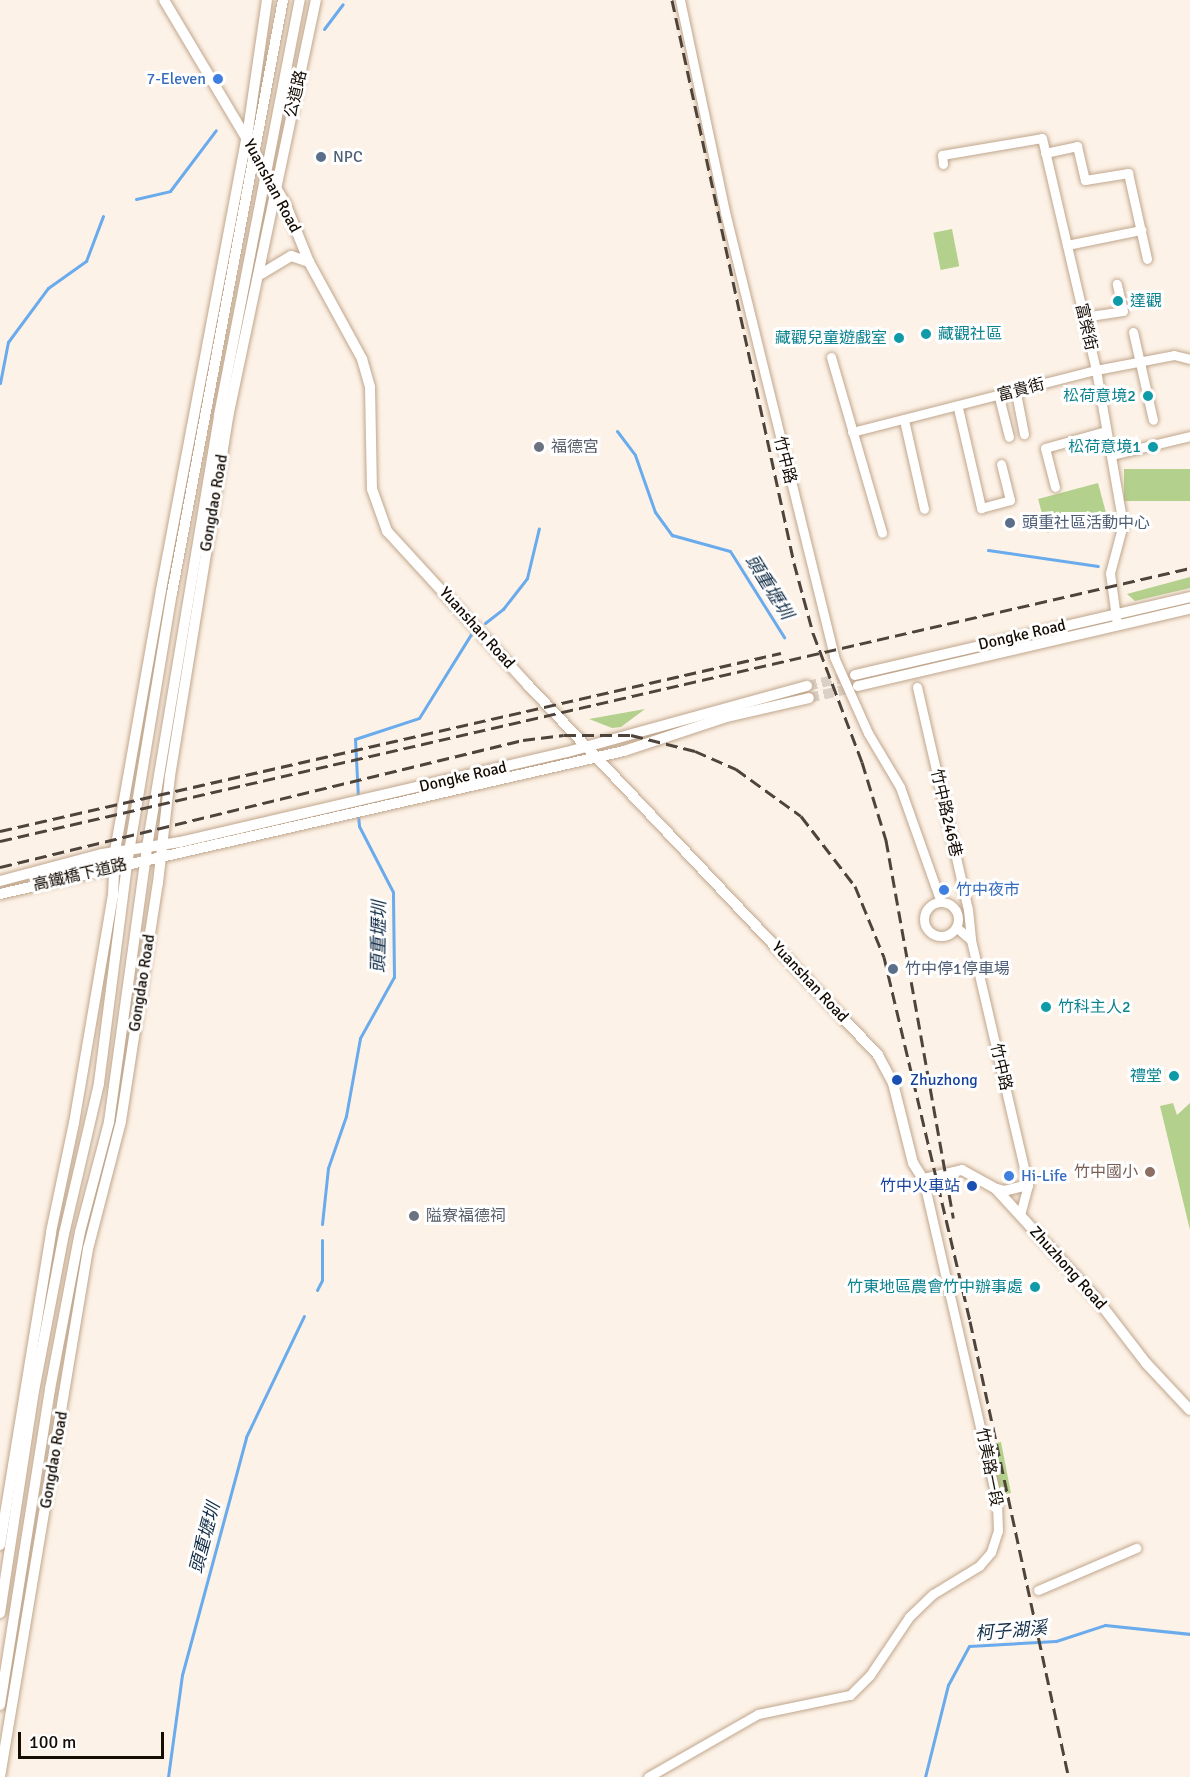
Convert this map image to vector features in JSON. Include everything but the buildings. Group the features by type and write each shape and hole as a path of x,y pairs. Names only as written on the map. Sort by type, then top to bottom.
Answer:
{"street":[{"name":"Yuanshan Road","path":"164,0 247,137 275,188 309,262 362,359 370,387 372,489 387,531 586,747 878,1055 892,1083 913,1163 923,1179"},
{"path":"0,1545 51,1232 74,1123 113,896 115,851 226,229 247,137 268,0"},
{"path":"265,13 282,4 317,0"},
{"name":"公道路","path":"275,188 317,0"},
{"name":"竹中路","path":"680,0 725,212 834,657 868,733 900,787 941,902"},
{"name":"公道路","path":"267,175 300,2"},
{"name":"公道路","path":"254,152 282,4"},
{"path":"943,164 942,155 1042,138 1045,153 1077,147 1085,180 1128,173 1147,259"},
{"name":"Gongdao Road","path":"0,1613 34,1390 64,1234 99,1083 129,848 254,152"},
{"name":"富榮街","path":"1045,153 1096,370 1123,524 1110,573 1116,619"},
{"name":"Gongdao Road","path":"0,1705 50,1389 80,1232 109,1122 158,779 267,175"},
{"name":"Gongdao Road","path":"0,1777 88,1249 121,1120 224,416 261,274 275,188"},
{"path":"1067,245 1141,230"},
{"path":"261,274 291,256 309,262"},
{"path":"1083,317 1123,311 1117,284"},
{"path":"1134,332 1153,420"},
{"name":"富貴街","path":"852,432 958,408 1096,370 1173,355 1190,359"},
{"path":"831,357 882,533"},
{"path":"1016,393 1024,434"},
{"path":"999,397 1008,437"},
{"path":"958,408 981,508 1010,500 1001,464"},
{"path":"904,420 924,509"},
{"path":"1055,487 1045,448 1107,430"},
{"path":"1111,455 1190,436"},
{"name":"Dongke Road","path":"856,681 1116,619 1190,597"},
{"name":"Dongke Road","path":"1116,619 1190,609"},
{"name":"竹中路246巷","path":"917,687 968,910 971,940"},
{"name":"Dongke Road","path":"115,851 161,846 315,818 377,809 598,758 808,692 374,798 315,818 159,857"},
{"path":"158,779 170,776"},
{"path":"127,785 140,783"},
{"name":"高鐵橋下道路","path":"0,880 115,851"},
{"name":"高鐵橋下道路","path":"0,894 159,857"},
{"path":"956,927 941,936 927,929 925,913 932,905 941,902 956,910 956,927 971,940"},
{"name":"竹中路","path":"971,940 1028,1185 1020,1214"},
{"name":"Zhuzhong Road","path":"923,1179 962,1170 996,1189 1096,1298 1146,1363 1190,1410"},
{"name":"竹美路一段","path":"648,1777 758,1714 850,1695 870,1675 909,1617 933,1594 979,1566 991,1552 998,1531 997,1501 923,1179"},
{"path":"996,1189 1011,1190 1028,1185"},
{"path":"1038,1590 1136,1548"}],"green space":[{"path":"952,229 959,266 941,270 933,233"},
{"path":"1124,469 1190,469 1190,501 1124,501"},
{"path":"1098,483 1107,517 1047,533 1038,499"},
{"path":"1190,577 1190,588 1135,601 1127,594"},
{"path":"645,709 621,727 612,728 589,719"},
{"path":"1173,1103 1177,1115 1190,1103 1190,1230 1160,1106"},
{"path":"1001,1442 1011,1493 991,1497 981,1446"}],"waterway":[{"path":"324,29 343,4"},
{"path":"136,199 170,191 216,130"},
{"path":"0,383 8,342 48,288 86,261 103,216"},
{"name":"頭重壢圳","path":"617,431 635,455 655,512 672,535 730,551 784,637"},
{"name":"頭重壢圳","path":"485,623 503,609 527,578 539,528"},
{"name":"頭重壢圳","path":"988,550 1098,566"},
{"name":"頭重壢圳","path":"358,798 355,739 419,718 471,634"},
{"name":"頭重壢圳","path":"322,1224 328,1168 346,1116 360,1038 394,977 393,892 359,826 358,814"},
{"name":"頭重壢圳","path":"317,1290 322,1280 322,1240"},
{"name":"頭重壢圳","path":"168,1777 182,1675 246,1437 304,1316"},
{"name":"柯子湖溪","path":"925,1777 948,1685 969,1646 1056,1641 1105,1625 1190,1634"}],"tunnel":[{"path":"807,686 855,675"},
{"path":"809,698 856,687"}],"railway":[{"path":"672,0 794,563 813,633 862,762 886,840 953,1218"},
{"path":"0,841 1190,568"},
{"path":"0,831 781,653"},
{"path":"0,867 523,740 564,735 631,735 695,751 736,769 801,816 855,886 884,957 970,1321 1069,1777"}],"place":[{"name":"7-Eleven","path":"218,79"},
{"name":"NPC","path":"321,157"},
{"name":"達觀","path":"1118,301"},
{"name":"藏觀社區","path":"926,334"},
{"name":"藏觀兒童遊戲室","path":"899,338"},
{"name":"松荷意境2","path":"1148,396"},
{"name":"福德宮","path":"539,447"},
{"name":"松荷意境1","path":"1153,447"},
{"name":"頭重社區活動中心","path":"1010,523"},
{"name":"竹中夜市","path":"944,890"},
{"name":"竹中停1停車場","path":"893,969"},
{"name":"竹科主人2","path":"1046,1007"},
{"name":"禮堂","path":"1174,1076"},
{"name":"Zhuzhong","path":"897,1080"},
{"name":"竹中國小","path":"1150,1172"},
{"name":"Hi-Life","path":"1009,1176"},
{"name":"竹中火車站","path":"972,1186"},
{"name":"隘寮福德祠","path":"414,1216"},
{"name":"竹東地區農會竹中辦事處","path":"1035,1287"}]}
